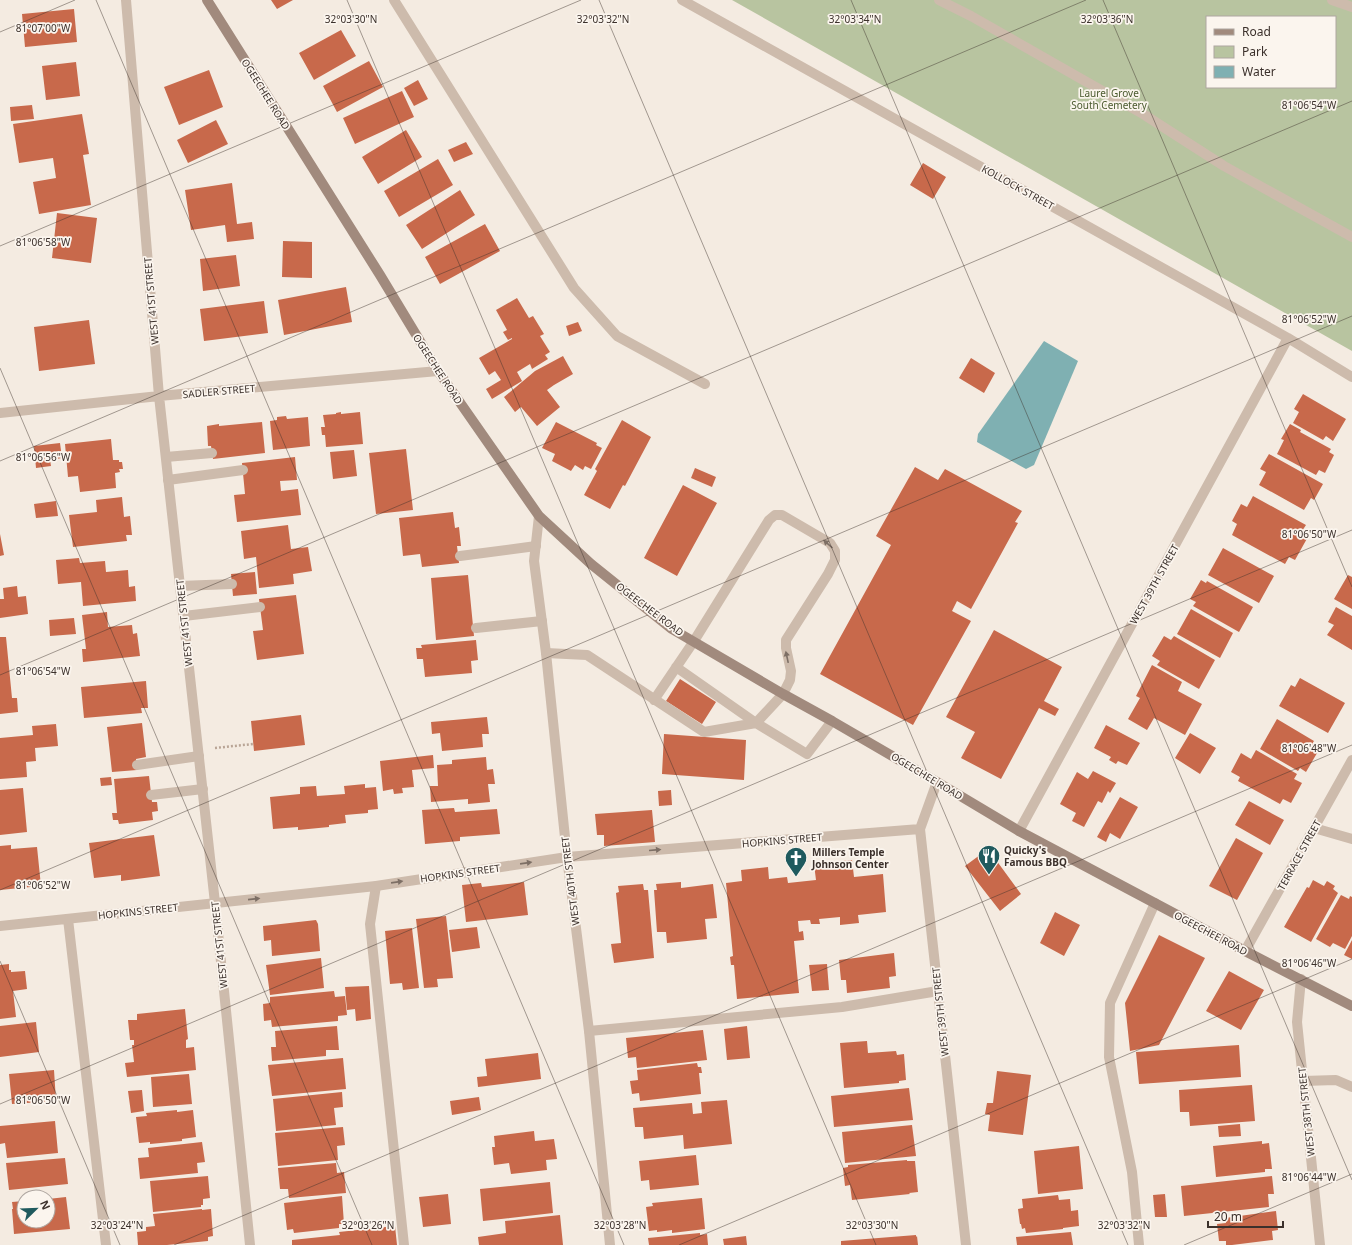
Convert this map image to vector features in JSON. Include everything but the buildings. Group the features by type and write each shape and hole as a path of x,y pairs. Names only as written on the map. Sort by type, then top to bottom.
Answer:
{"street":[{"name":"WEST 41ST STREET","path":"126,0 168,480 203,789 250,1245"},
{"name":"OGEECHEE ROAD","path":"207,0 376,269 438,371 539,516 591,564 672,629 783,694 832,720 1019,831 1155,904 1352,1006"},
{"path":"394,0 574,288 617,336 705,384"},
{"name":"KOLLOCK STREET","path":"682,0 1288,338 1352,377"},
{"path":"939,0 971,16 1143,114 1224,166 1352,237"},
{"path":"1332,0 1352,7"},
{"name":"WEST 39TH STREET","path":"1019,831 1288,338"},
{"name":"SADLER STREET","path":"0,413 160,396 438,371"},
{"path":"166,457 212,453"},
{"path":"168,480 242,470"},
{"path":"546,653 587,655 654,700 704,732 756,723 783,694 790,680 786,640 828,574 835,560 834,551 830,543 782,515 775,515 769,520 694,641 654,700"},
{"name":"WEST 40TH STREET","path":"539,516 534,561 546,653 567,857 589,1031 610,1245"},
{"path":"460,556 536,546"},
{"path":"180,586 232,584"},
{"path":"184,616 260,607"},
{"path":"476,628 542,621"},
{"path":"676,667 756,723 807,754 832,720"},
{"path":"137,765 199,753"},
{"name":"TERRACE STREET","path":"1245,951 1352,760"},
{"name":"WEST 39TH STREET","path":"938,782 920,829 966,1245"},
{"path":"151,795 203,789"},
{"path":"1314,828 1352,839"},
{"name":"HOPKINS STREET","path":"0,926 376,886 567,857 920,829"},
{"path":"376,886 370,924 404,1245"},
{"path":"1139,1245 1132,1172 1109,1057 1110,1003 1155,904"},
{"path":"68,919 106,1245"},
{"name":"WEST 38TH STREET","path":"1301,980 1297,1022 1320,1245"},
{"path":"589,1031 842,1007 938,991"},
{"path":"1303,1081 1336,1080 1352,1087"}],"path":[{"path":"199,753 253,744"}],"green space":[{"name":"Laurel Grove South Cemetery","path":"732,0 1352,0 1352,351"}],"water":[{"path":"1044,341 1078,361 1034,465 1026,469 977,442 978,434"}],"place":[{"name":"Quicky's Famous BBQ","path":"989,876"},
{"name":"Millers Temple Johnson Center","path":"796,878"}]}
